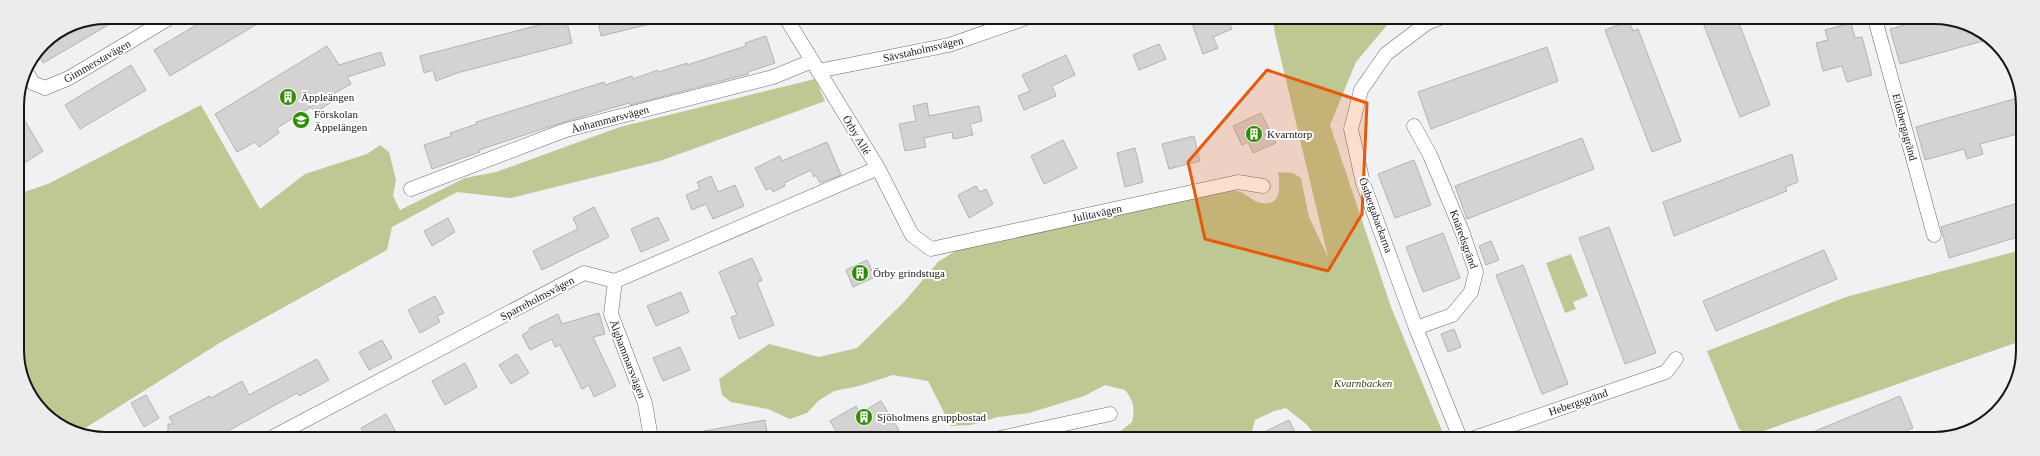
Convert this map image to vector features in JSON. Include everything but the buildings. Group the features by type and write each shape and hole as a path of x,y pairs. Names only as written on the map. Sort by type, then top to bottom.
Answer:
{"street":[{"name":"Gimmerstavägen","path":"29,77 33,83 45,88 69,78 159,24"},
{"name":"Örby Allé","path":"790,24 878,168 912,235 931,249"},
{"name":"Sävstaholmsvägen","path":"815,66 949,45 1009,24"},
{"name":"Östbergabackarna","path":"1426,24 1386,54 1361,90 1351,129 1364,183 1416,328 1458,432"},
{"name":"Eldsbergagränd","path":"1877,24 1934,235"},
{"name":"Ånhammarsvägen","path":"411,189 566,130 815,66"},
{"name":"Knäredsgränd","path":"1414,126 1430,154 1463,234 1476,272 1471,292 1452,315 1416,328"},
{"path":"615,281 878,168"},
{"name":"Julitavägen","path":"931,249 1238,182 1263,186"},
{"name":"Sparreholmsvägen","path":"284,432 584,273 615,281"},
{"name":"Älghammarsvägen","path":"615,281 611,314 645,403 649,432"},
{"name":"Hebergsgränd","path":"1491,432 1666,372 1676,359"},
{"path":"1028,432 1110,414"}],"highlighted area":[{"path":"1267,70 1367,103 1362,214 1328,271 1205,239 1188,162"}],"green space":[{"name":"Kvarnbacken","path":"1274,24 1388,24 1356,62 1330,125 1391,307 1443,432 1313,432 1306,424 1286,408 1274,411 1255,420 1252,432 1120,432 1132,422 1132,402 1125,390 1105,385 1084,396 1029,413 998,417 971,425 951,426 928,381 893,375 859,386 834,391 818,401 807,413 790,419 768,409 731,402 722,395 719,379 769,344 819,357 857,348 904,302 938,262 957,250 1233,190 1242,193 1255,201 1269,203 1276,198 1278,194 1278,172 1293,173 1301,178 1309,217 1328,257"},
{"path":"815,79 825,101 660,161 511,198 457,192 392,227 387,250 221,342 84,429 74,426 56,415 41,400 30,382 24,350 24,192 48,184 201,105 260,209 305,174 367,154 380,145 389,152 396,180 393,196 400,210 465,178 496,172 620,127"},
{"path":"2016,251 2016,343 1760,432 1743,432 1739,429 1707,351 1846,297"},
{"path":"1571,254 1588,296 1573,302 1576,309 1565,313 1546,263"}],"place":[{"name":"Äppleängen","path":"288,97"},
{"name":"Förskolan Äppelängen","path":"301,120"},
{"name":"Kvarntorp","path":"1254,134"},
{"name":"Örby grindstuga","path":"860,273"},
{"name":"Sjöholmens gruppbostad","path":"864,417"}]}
